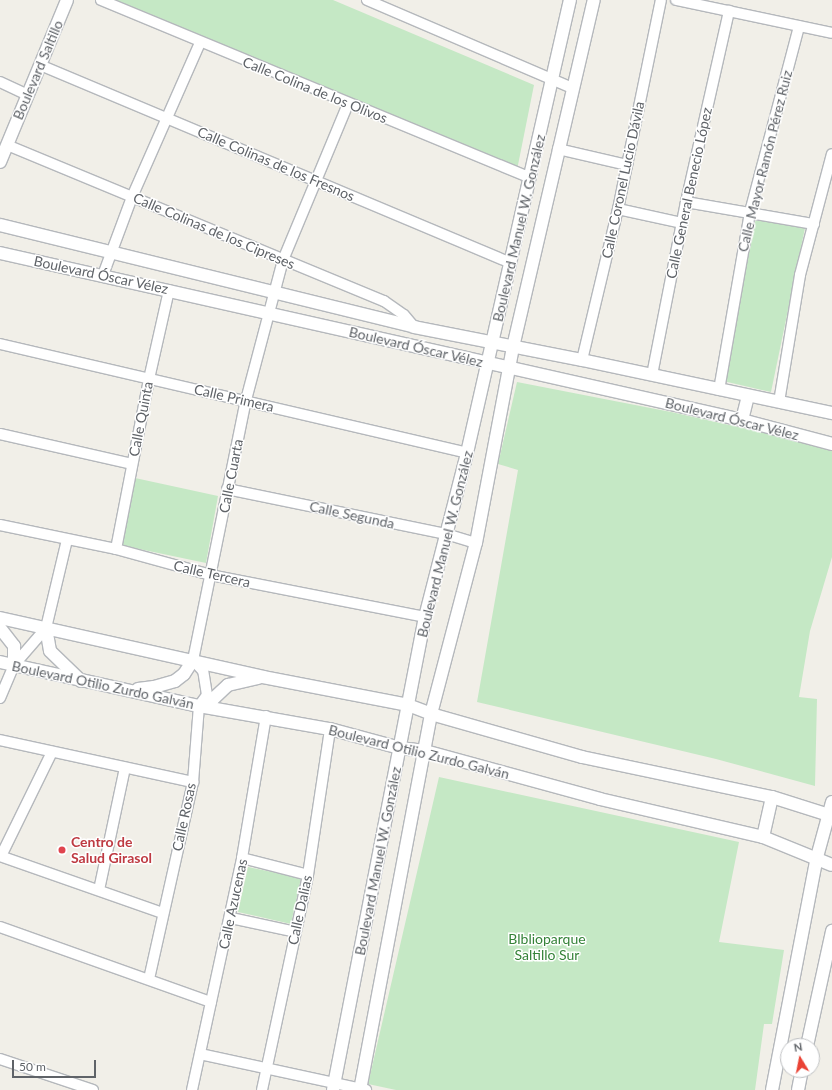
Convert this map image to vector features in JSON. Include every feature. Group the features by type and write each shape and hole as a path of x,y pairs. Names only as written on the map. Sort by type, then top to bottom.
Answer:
{"street":[{"name":"Boulevard Saltillo","path":"0,162 67,0"},
{"name":"Calle Colina de los Olivos","path":"101,0 200,43 531,178"},
{"path":"367,0 572,88"},
{"name":"Boulevard Manuel W. González","path":"334,1086 425,617 467,453 531,178 551,79 570,0"},
{"name":"Boulevard Manuel W. González","path":"362,1090 431,714 476,543 509,367 558,148 594,0"},
{"name":"Calle Coronel Lucio Dávila","path":"582,360 618,209 661,0"},
{"path":"676,0 832,33"},
{"name":"Calle General Benecio López","path":"652,375 686,202 729,11"},
{"name":"Calle Mayor Ramón Pérez Ruiz","path":"718,390 750,212 799,26"},
{"path":"103,275 132,196 200,43"},
{"name":"Calle Colinas de los Fresnos","path":"40,65 511,263"},
{"path":"0,82 28,95"},
{"name":"Calle Cuarta","path":"193,660 227,489 267,313 283,260 314,181 348,104"},
{"name":"Calle Colinas de los Cipreses","path":"7,145 384,301 404,315 414,327"},
{"path":"558,148 627,165"},
{"path":"779,402 800,275 832,154"},
{"path":"686,202 814,224"},
{"path":"618,209 682,223"},
{"name":"Boulevard Óscar Vélez","path":"0,225 110,254 414,327 582,360 832,413"},
{"name":"Boulevard Óscar Vélez","path":"0,253 742,420 832,444"},
{"name":"Calle Quinta","path":"116,549 148,379 169,290"},
{"name":"Calle Primera","path":"0,344 148,379 246,400 467,453"},
{"path":"742,420 748,396"},
{"path":"0,434 132,464"},
{"name":"Calle Segunda","path":"227,489 446,534 476,543"},
{"name":"Calle Tercera","path":"0,525 116,549 211,575 425,617"},
{"path":"67,540 46,628 50,651 82,682"},
{"path":"0,618 193,660 263,677 408,705 431,714 582,757 831,811 817,857 772,1090"},
{"path":"0,628 14,646 14,665"},
{"path":"0,698 14,665 46,628"},
{"path":"125,689 154,687 175,681 184,674 193,660"},
{"name":"Calle Rosas","path":"149,979 193,782 198,706 207,695 203,671 193,660"},
{"name":"Boulevard Otilio Zurdo Galván","path":"0,662 82,682 125,689 198,706 266,716 330,729 400,748 425,751 600,799 763,837 817,857 832,865"},
{"path":"198,706 213,699 219,691 228,685 263,677"},
{"name":"Calle Azucenas","path":"192,1090 242,858 266,716"},
{"name":"Calle Dalias","path":"262,1090 308,875 330,729"},
{"path":"0,740 193,782"},
{"path":"52,752 0,856 163,913"},
{"path":"99,890 125,768"},
{"path":"763,837 772,797"},
{"path":"242,858 308,875"},
{"path":"230,918 296,932"},
{"path":"0,927 211,1002"},
{"path":"809,1038 832,931"},
{"path":"200,1054 334,1086 362,1090"},
{"path":"0,1059 93,1090"},
{"path":"798,1090 800,1078"}],"green space":[{"path":"116,0 333,0 534,85 517,170"},
{"path":"756,218 805,228 771,392 723,381"},
{"path":"517,382 671,412 832,448 832,557 810,631 799,697 817,699 815,786 716,759 477,702 518,470 498,464"},
{"path":"135,478 218,496 206,563 120,545"},
{"name":"Blblioparque Saltillo Sur","path":"439,777 739,842 719,942 784,950 772,1024 764,1024 755,1090 396,1090 368,1084"},
{"path":"248,867 301,878 291,924 238,912"}],"place":[{"name":"Centro de Salud Girasol","path":"62,850"}]}
